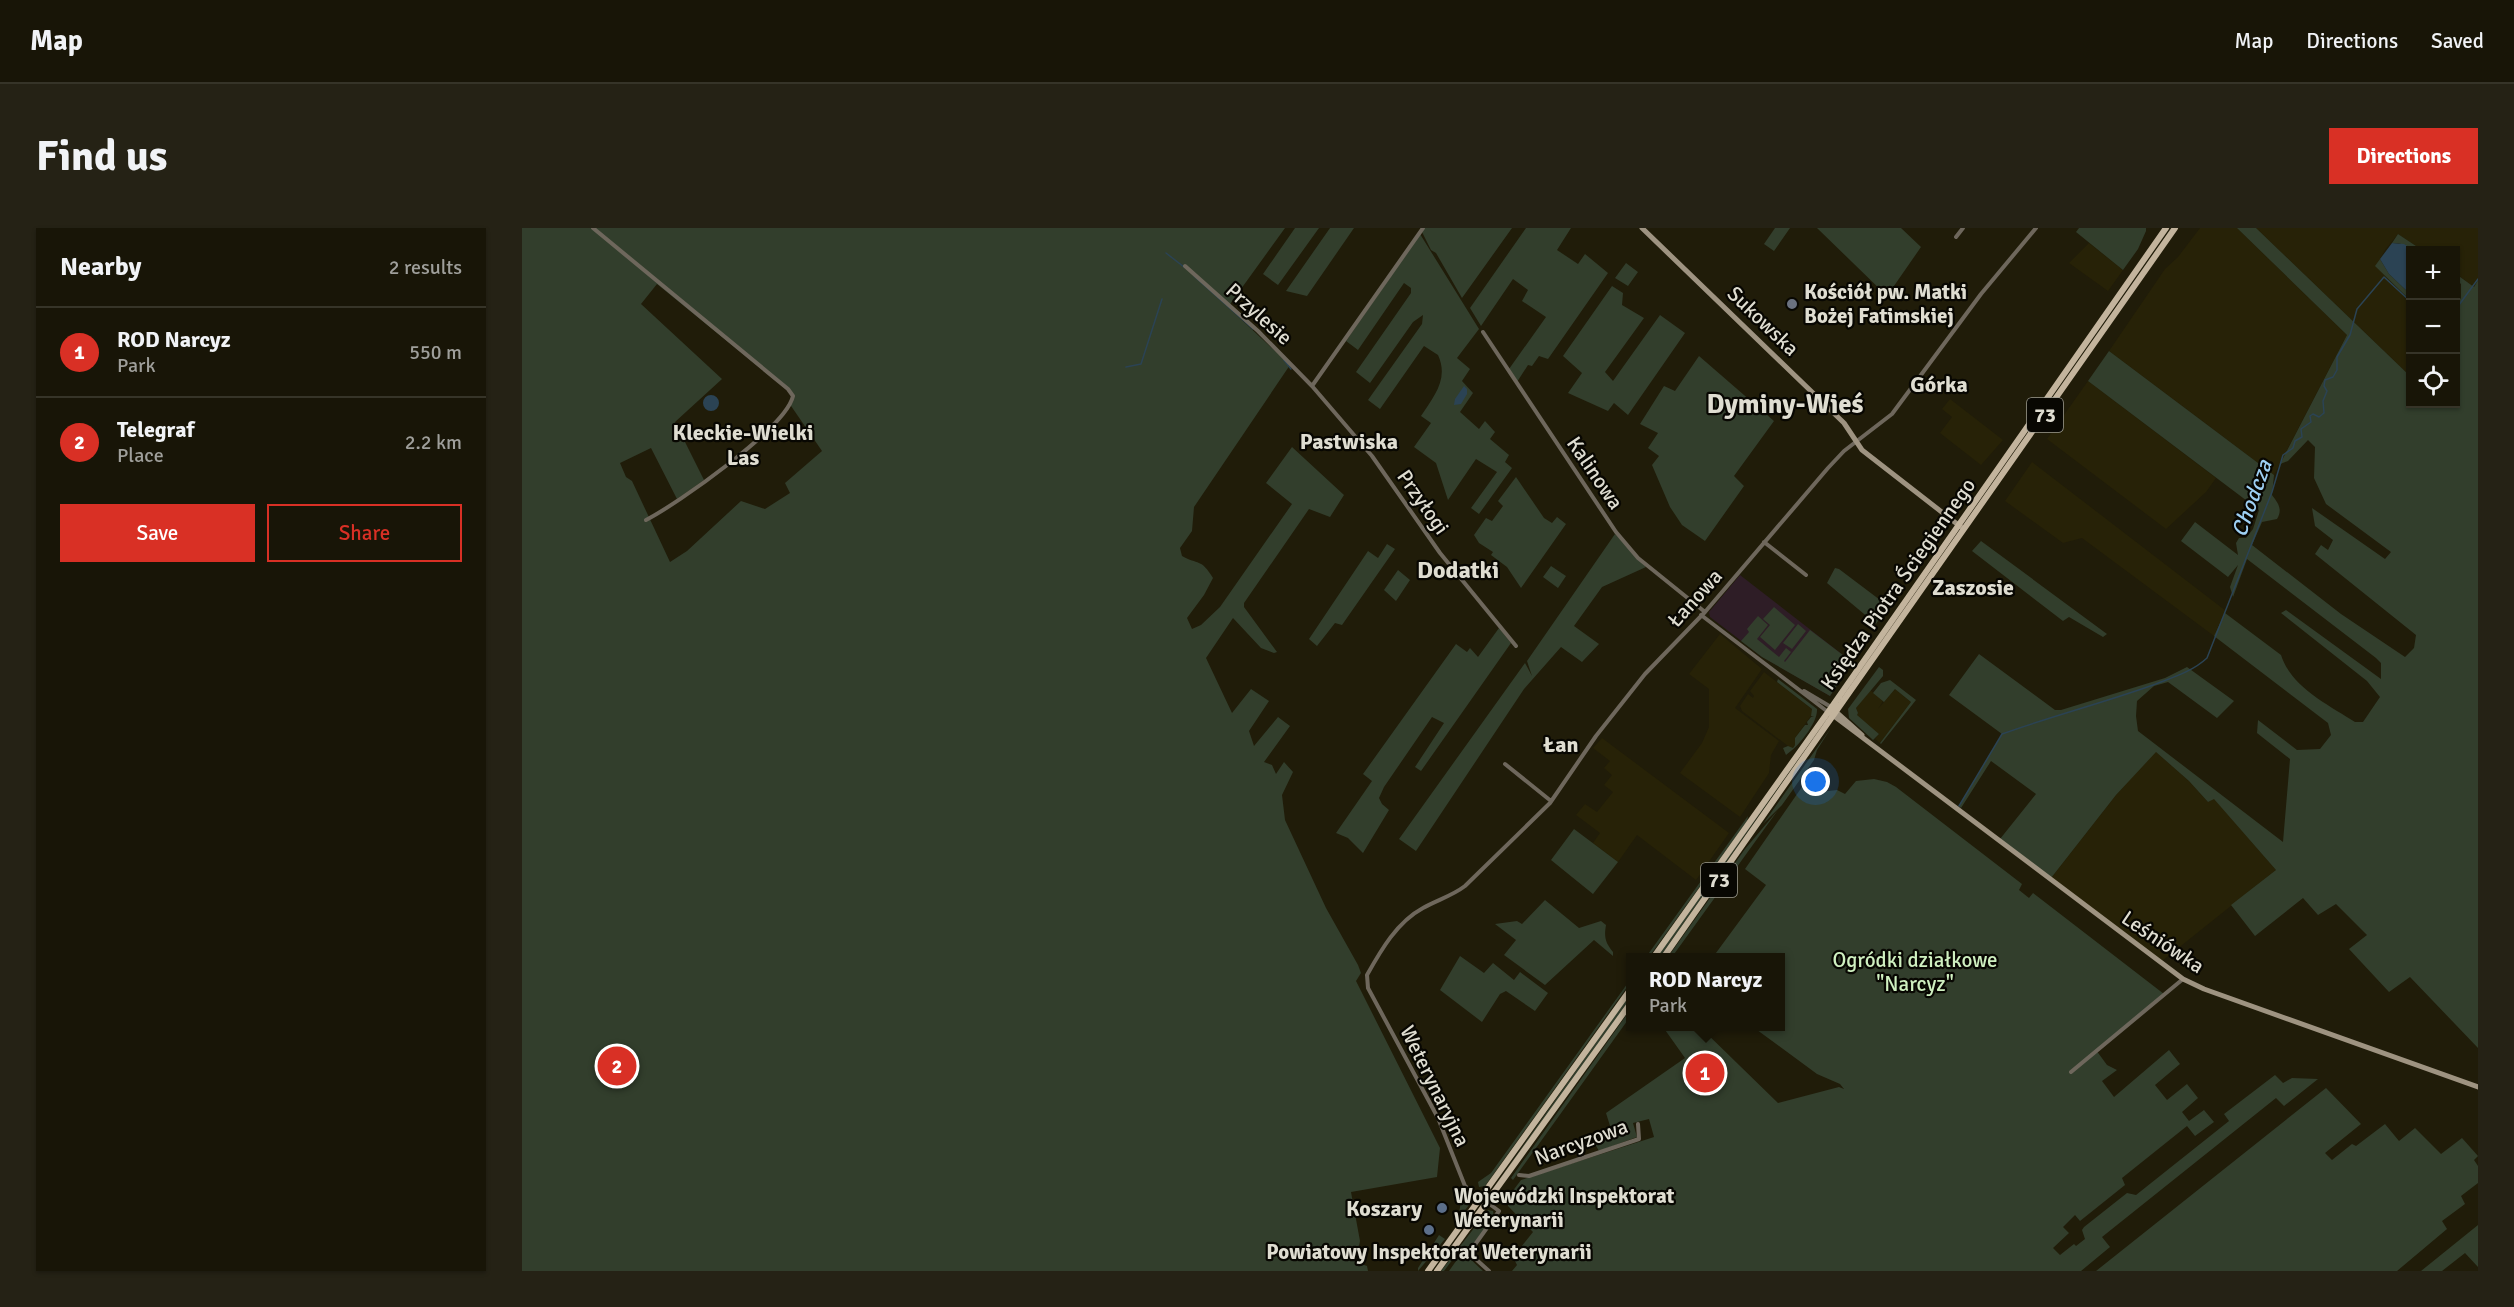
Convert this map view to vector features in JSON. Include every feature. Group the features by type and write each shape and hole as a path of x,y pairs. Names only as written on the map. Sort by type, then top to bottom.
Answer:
{"main road":[{"name":"Księdza Piotra Ściegiennego","path":"1962,528 2166,228"},
{"name":"Księdza Piotra Ściegiennego","path":"1667,953 1833,712 2175,228"},
{"name":"Księdza Piotra Ściegiennego","path":"1656,953 1833,712"},
{"path":"1437,1271 1626,996"},
{"path":"1428,1271 1626,1009"}],"street":[{"path":"593,228 788,389 793,396 790,404 767,431 734,459 646,520"},
{"path":"1312,386 1423,228"},
{"name":"Sukowska","path":"1642,228 1844,423 1869,457 1962,528"},
{"path":"1956,237 1963,228"},
{"name":"Łanowa","path":"1366,975 1404,921 1422,908 1455,894 1465,886 1551,801 1596,736 1642,678 1703,613 1828,468 1856,442 1892,414 1981,294 2036,228"},
{"name":"Przylesie","path":"1185,266 1258,331 1312,386"},
{"name":"Kalinowa","path":"1483,332 1616,532 1638,558 1703,613 1833,712"},
{"name":"Przyłogi","path":"1312,386 1372,456 1440,553 1516,646"},
{"path":"1764,542 1806,574"},
{"name":"Leśniówka","path":"1833,712 1872,745 2184,979 2204,989 2478,1087"},
{"path":"1505,764 1551,801"},
{"name":"Weterynaryjna","path":"1366,975 1368,988 1438,1118 1465,1186 1483,1201"},
{"path":"2071,1072 2184,979"},
{"name":"Narcyzowa","path":"1519,1175 1529,1176 1640,1139 1638,1124"},
{"path":"1640,1139 1648,1137"},
{"path":"1483,1201 1499,1211 1469,1253 1489,1271"}],"shaded area":[{"path":"2200,228 2237,228 2347,335 2274,475 2109,351 2165,269 2178,257"},
{"path":"2256,228 2478,228 2478,280 2474,287 2460,277 2460,246 2416,246 2398,234 2376,266 2406,296 2406,372"},
{"path":"2089,243 2123,270 2108,291 2069,263"},
{"path":"2088,381 2216,478 2206,492 2166,529 2047,439"},
{"path":"1950,399 2003,440 1981,465 1940,433 1952,417 1942,409"},
{"path":"2032,462 2226,611 2214,636 2082,538 2063,543 2005,501"},
{"path":"1740,575 1852,662 1830,696 1761,656 1710,617 1709,612"},
{"path":"1720,634 1762,669 1735,708 1779,741 1771,755 1769,773 1740,817 1680,773 1702,743 1709,727 1709,689 1689,674"},
{"path":"1764,672 1813,710 1795,738 1795,745 1792,749 1742,711 1740,706 1748,694 1753,698 1750,691"},
{"path":"1895,689 1911,702 1880,743 1875,739 1879,734 1856,715 1858,713 1856,708 1870,690 1883,701 1878,709"},
{"path":"1602,738 1729,833 1696,880 1637,835 1618,862 1593,843 1600,833 1576,815 1585,804 1597,812 1613,792 1604,785 1612,775 1604,768 1610,761 1593,748"},
{"path":"2155,751 2189,781 2208,802 2214,798 2276,870 2162,961 2051,878 2116,795"}],"green space":[{"path":"522,228 1285,228 1228,307 1290,365 1194,507 1192,531 1180,548 1182,556 1202,565 1213,578 1187,618 1192,629 1201,625 1220,607 1292,504 1266,483 1292,447 1344,495 1330,517 1309,509 1244,603 1244,607 1277,652 1261,648 1233,618 1206,658 1232,713 1251,689 1269,701 1249,731 1254,746 1278,717 1290,726 1264,762 1272,765 1276,774 1284,762 1293,772 1282,795 1285,820 1326,908 1358,965 1361,973 1356,981 1440,1148 1437,1177 1351,1192 1360,1241 1356,1262 1367,1266 1368,1271 522,1271","holes":["657,284 793,395 789,403 822,451 785,483 790,493 765,509 741,501 687,551 670,562 632,481 626,477 620,463 651,448 677,499 704,480 675,422 722,379 641,304"]},
{"path":"1295,228 1319,228 1278,285 1263,274"},
{"path":"1330,228 1354,228 1307,296 1286,291"},
{"path":"1425,228 1512,228 1462,298 1436,253 1431,250 1422,232"},
{"path":"1526,228 1571,228 1557,250 1578,264 1585,254 1608,273 1548,359 1539,356 1532,366 1528,365 1517,382 1509,369 1546,317 1522,301 1528,290 1513,279 1481,326 1470,308"},
{"path":"1775,228 1790,228 1774,251 1764,244"},
{"path":"1817,228 1901,228 1921,247 1887,296"},
{"path":"2079,228 2146,228 2146,231 2138,249 2123,270 2076,232"},
{"path":"2237,228 2256,228 2406,372 2406,408 2460,408 2460,277 2474,287 2478,280 2478,1048 2410,977 2389,992 2349,949 2367,935 2336,904 2318,915 2303,898 2255,936 2231,905 2276,870 2214,799 2208,802 2189,781 2156,752 2116,795 2051,878 2000,839 2036,794 1991,761 1961,808 1959,806 2002,734 1949,695 1979,654 2055,710 2165,678 2187,667 2234,701 2217,718 2168,682 2154,686 2137,701 2138,731 2283,842 2290,759 2257,733 2258,720 2297,750 2320,749 2331,735 2328,723 2214,636 2225,613 2281,655 2293,677 2302,686 2355,722 2363,722 2380,697 2367,681 2281,613 2286,610 2381,679 2381,663 2247,559 2233,597 2230,587 2238,565 2228,577 2181,541 2195,522 2238,555 2236,543 2239,538 2246,538 2253,529 2259,510 2088,381 2109,351 2274,475 2272,495 2280,512 2277,519 2262,522 2252,545 2341,614 2405,657 2414,648 2416,635 2315,554 2321,545 2328,550 2333,540 2315,526 2312,508 2385,559 2391,552 2326,504 2314,478 2315,447 2308,440 2288,461 2280,464 2347,335"},
{"path":"1420,234 1479,329 1457,358 1470,369 1462,381 1473,393 1460,412 1479,429 1485,421 1495,432 1490,439 1509,455 1505,462 1512,468 1479,514 1471,508 1497,472 1476,459 1448,500 1436,463 1414,447 1431,423 1421,416 1441,380 1442,372 1438,355 1424,346 1380,409 1368,400 1422,324 1423,315 1413,322 1370,383 1356,372 1411,293 1411,288 1404,283 1358,350 1346,341"},
{"path":"2398,234 2416,246 2406,246 2392,243"},
{"path":"2380,259 2389,274 2406,290 2406,296 2375,266"},
{"path":"1626,263 1638,272 1628,286 1615,278"},
{"path":"1612,286 1623,293 1622,305 1644,318 1605,372 1613,381 1660,315 1685,333 1628,415 1614,403 1608,411 1568,393 1582,373 1563,356"},
{"path":"1699,356 1774,421 1734,476 1744,486 1705,541 1682,525 1670,507 1652,465 1659,456 1648,448 1658,433 1640,424 1664,386 1675,391"},
{"path":"1516,477 1544,518 1552,523 1557,517 1566,524 1521,588 1507,567 1491,555 1493,552 1479,543 1474,535 1486,518 1492,521 1503,506 1498,501"},
{"path":"1615,534 1646,567 1602,587 1574,626 1599,644 1582,662 1561,647 1524,689 1416,851 1399,839 1525,663 1532,676 1527,661"},
{"path":"1981,541 2107,634 2103,637 2069,617 2063,621 1972,551"},
{"path":"1387,544 1395,549 1342,625 1335,623 1317,646 1309,639 1368,551 1378,558"},
{"path":"1551,566 1566,576 1558,588 1543,577"},
{"path":"1835,568 1888,606 1876,624 1827,583"},
{"path":"1398,570 1410,580 1396,601 1384,590"},
{"path":"1774,607 1795,625 1775,650 1760,637 1770,625 1763,619"},
{"path":"1758,616 1768,625 1757,639 1779,657 1786,648 1791,652 1785,662 1810,630 1852,662 1830,696 1762,657 1741,641"},
{"path":"1798,624 1806,631 1792,649 1783,643"},
{"path":"1499,628 1511,643 1421,771 1415,767 1444,723 1432,717 1384,787 1379,798 1389,810 1363,853 1348,838 1336,833 1372,781 1363,774 1456,644 1467,652 1470,648 1478,657"},
{"path":"1879,667 1883,670 1883,676 1856,708 1857,715 1879,734 1873,740 1849,718 1848,709"},
{"path":"1778,679 1817,709 1814,721 1806,734 1796,746 1786,755 1783,748 1788,746 1793,748 1795,738 1805,725 1808,725 1807,722 1811,717 1814,717 1811,716 1812,709 1777,682"},
{"path":"1890,680 1916,700 1881,744 1911,702 1895,689 1884,702 1873,693 1881,683"},
{"path":"1824,722 1663,953 1660,953"},
{"path":"1831,728 1817,750 1814,760 1782,805 1763,824"},
{"name":"Ogródki działkowe \"Narcyz\"","path":"1874,779 1896,787 2022,884 2019,890 2029,898 2033,893 2164,994 2096,1050 2107,1065 2117,1070 2102,1081 2114,1097 2169,1050 2180,1064 2155,1085 2167,1100 2187,1084 2198,1098 2182,1112 2189,1121 2204,1110 2214,1122 2195,1136 2187,1126 2122,1178 2125,1185 2080,1221 2075,1215 2063,1227 2069,1233 2053,1248 2060,1255 2085,1239 2082,1230 2084,1227 2127,1193 2136,1195 2229,1121 2224,1114 2275,1075 2283,1083 2292,1078 2318,1079 2284,1106 2276,1098 2102,1237 2110,1247 2081,1271 1512,1271 1517,1265 1513,1257 1533,1232 1508,1206 1509,1196 1521,1180 1654,1137 1649,1119 1633,1123 1637,1137 1599,1151 1591,1137 1611,1129 1606,1113 1685,1058 1666,1031 1704,1031 1778,1103 1839,1087 1844,1089 1840,1084 1817,1074 1758,1031 1785,1031 1785,953 1716,953 1766,885 1745,869 1804,784 1820,792 1837,790 1845,794 1856,781"},
{"path":"1778,810 1675,953 1671,953 1745,849"},
{"path":"1748,816 1747,821 1652,953 1649,953"},
{"path":"1574,829 1618,862 1593,894 1551,860"},
{"path":"1545,900 1579,928 1601,921 1606,925 1606,939 1613,956 1594,940 1545,985 1504,955 1516,940 1495,924 1517,921 1522,924"},
{"path":"1460,956 1484,973 1493,963 1514,980 1520,972 1548,993 1535,1011 1506,991 1500,994 1482,1022 1440,990"},
{"path":"1626,986 1485,1186 1479,1187 1478,1182 1491,1173"},
{"path":"1626,1000 1626,1005 1491,1191"},
{"path":"1626,1016 1626,1023 1513,1180 1511,1178"},
{"path":"2326,1088 2361,1124 2325,1153 2332,1160 2352,1144 2356,1146 2385,1124 2399,1141 2415,1128 2441,1154 2462,1138 2478,1156 2474,1160 2478,1166 2478,1183 2461,1196 2465,1204 2442,1221 2447,1229 2397,1271 2096,1271"},
{"path":"1469,1195 1471,1202 1458,1220 1461,1201"},
{"path":"1488,1210 1493,1211 1494,1217 1468,1251 1462,1247 1444,1271 1441,1271"},
{"path":"2478,1225 2478,1267 2465,1253 2442,1271 2421,1271"},
{"path":"1439,1235 1445,1239 1418,1271 1418,1268"},
{"path":"1461,1254 1465,1254 1483,1271 1449,1271"}],"water":[{"path":"2392,243 2407,246 2406,290 2389,274 2380,259"},
{"path":"1464,386 1467,394 1461,404 1454,405 1455,399"},
{"path":"711,395 717,397 719,403 717,409 711,411 705,409 703,403 705,397"}],"waterway":[{"path":"1166,253 1184,267"},
{"path":"1194,276 1253,329"},
{"name":"Chodcza","path":"1959,806 2002,734 2153,685 2188,671 2207,658 2272,492 2283,455 2293,448 2295,441 2302,437 2301,429 2311,422 2310,416 2313,414 2319,417 2324,413 2323,401 2327,391 2324,386 2325,380 2333,377 2337,370 2337,357 2350,335 2357,309 2384,277 2409,300"},
{"name":"Chodcza","path":"2460,304 2478,279"},
{"path":"1126,367 1141,364 1162,299"},
{"path":"1284,360 1291,369"}],"place":[{"name":"Kościół pw. Matki Bożej Fatimskiej","path":"1792,304"},
{"name":"Telegraf","path":"617,1066"},
{"name":"ROD Narcyz","path":"1705,1073"},
{"name":"Wojewódzki Inspektorat Weterynarii","path":"1442,1208"},
{"name":"Powiatowy Inspektorat Weterynarii","path":"1429,1230"}],"district":[{"name":"Górka","path":"1939,384"},
{"name":"Dyminy-Wieś","path":"1785,404"},
{"name":"Pastwiska","path":"1349,441"},
{"name":"Kleckie-Wielki Las","path":"743,444"},
{"name":"Dodatki","path":"1458,570"},
{"name":"Zaszosie","path":"1973,587"},
{"name":"Łan","path":"1561,744"},
{"name":"Koszary","path":"1384,1208"}]}
